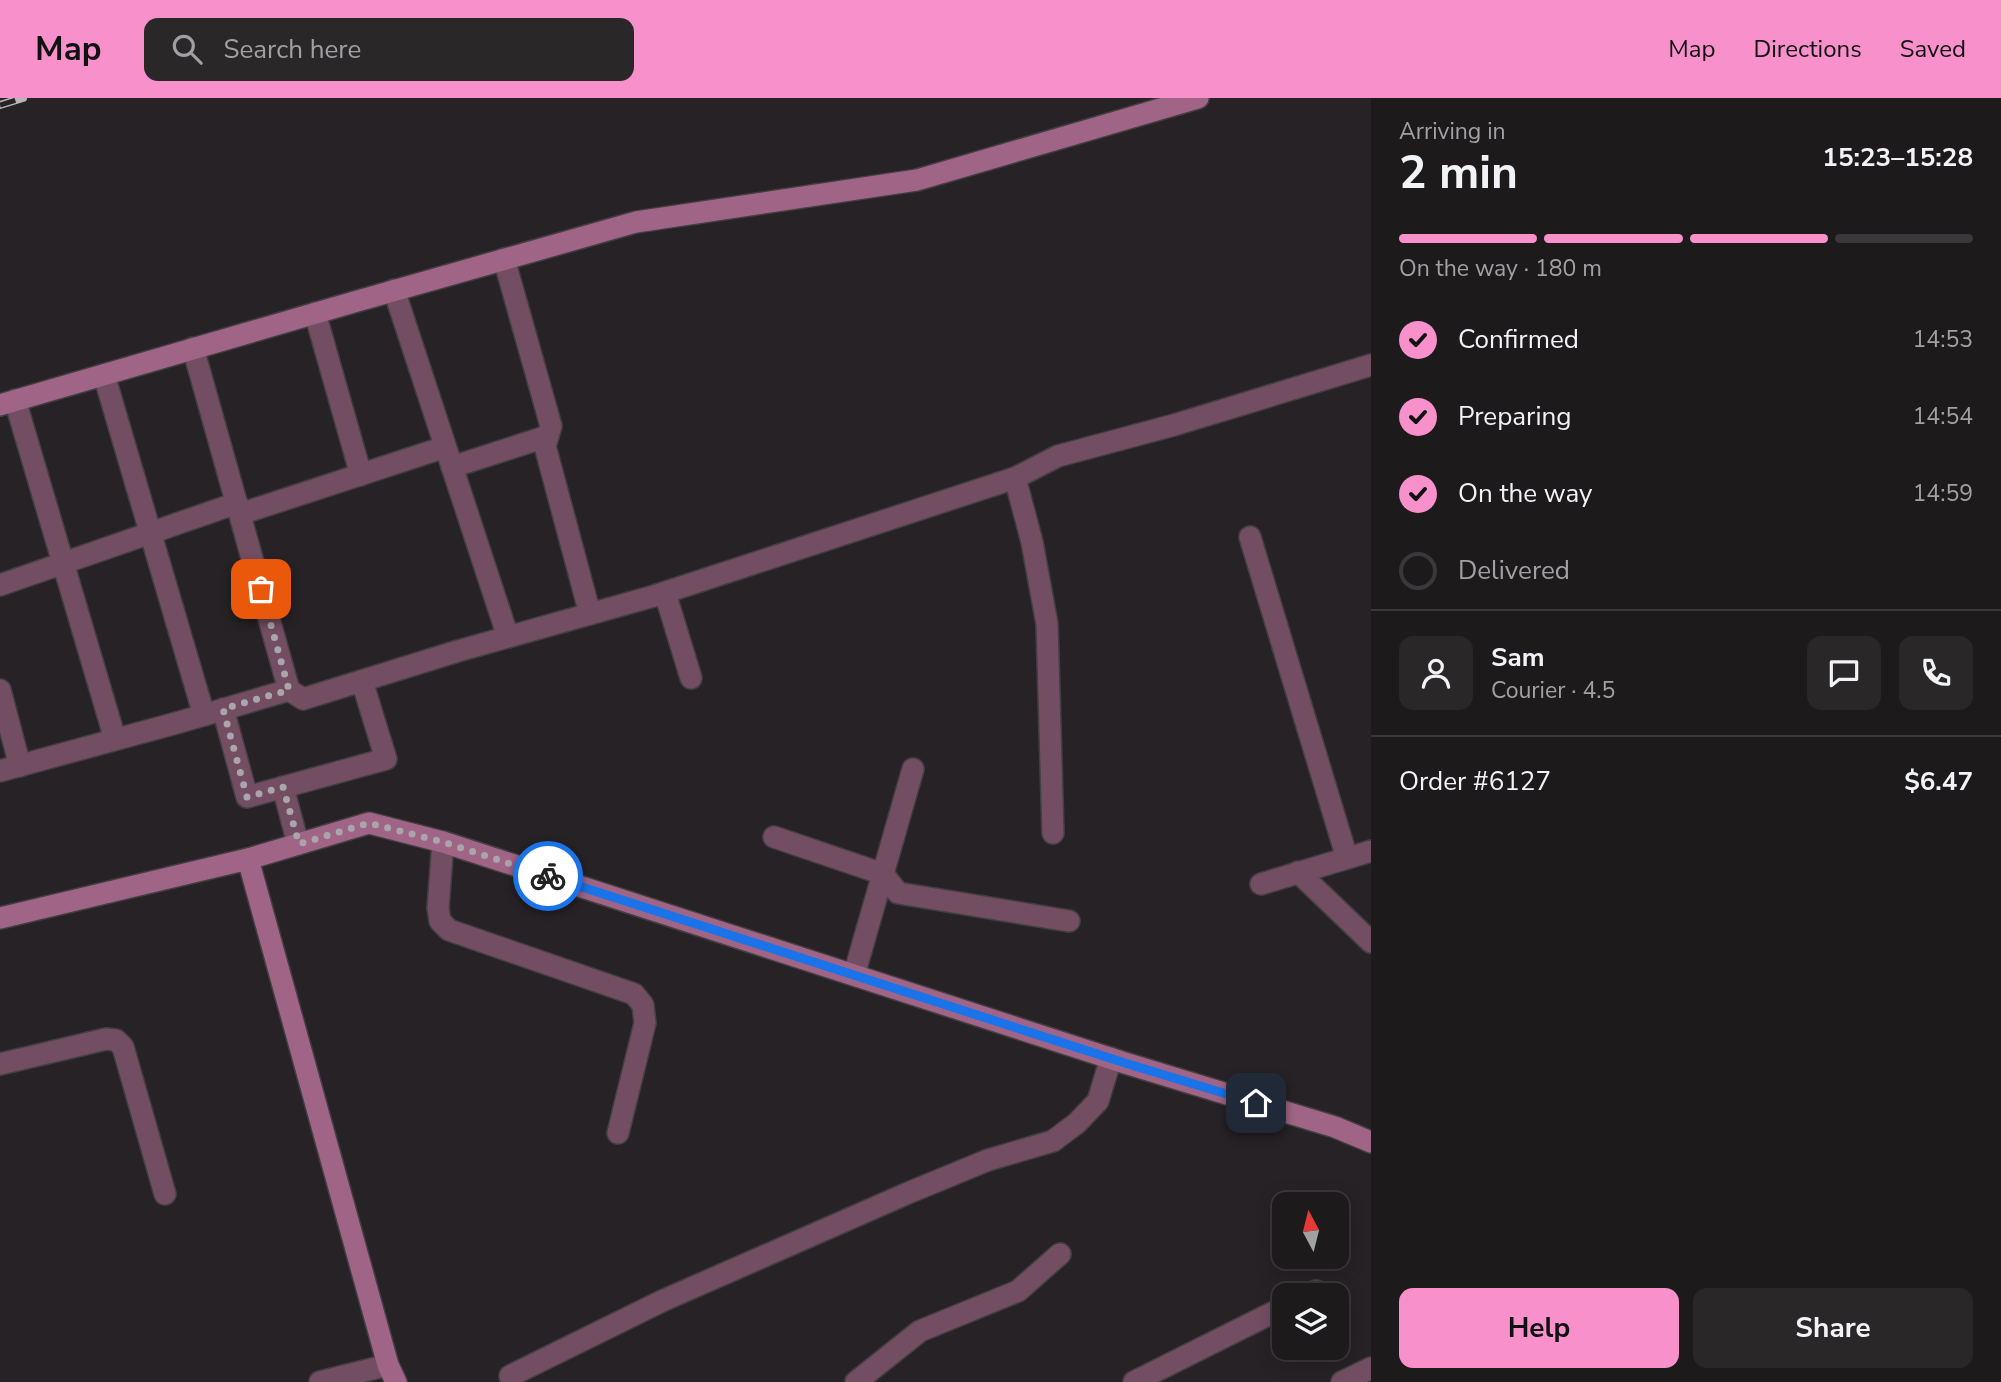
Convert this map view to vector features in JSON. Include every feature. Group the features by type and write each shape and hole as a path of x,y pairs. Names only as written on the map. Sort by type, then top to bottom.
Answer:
{"street":[{"path":"115,740 63,563 8,403 636,222 917,180 1198,98"},
{"path":"504,259 551,426 545,446 590,614"},
{"path":"394,290 508,637"},
{"path":"315,313 361,475"},
{"path":"193,348 289,690 303,699 664,593 1015,478 1058,456 1174,425 1371,365"},
{"path":"104,375 151,534 247,797 386,759 362,681"},
{"path":"0,585 238,508 361,475 548,436"},
{"path":"1015,478 1032,542 1047,624 1052,833"},
{"path":"1250,537 1347,858"},
{"path":"664,593 691,678"},
{"path":"0,690 10,768 289,690"},
{"path":"854,975 913,769"},
{"path":"283,787 299,844"},
{"path":"0,918 248,859 369,823 443,842 1111,1058 1335,1127 1371,1142"},
{"path":"774,837 883,874 898,893 1069,921"},
{"path":"443,842 438,908 440,921 449,930 634,994 643,1005 645,1023 618,1133"},
{"path":"1261,884 1371,851"},
{"path":"248,859 392,1373 320,1382"},
{"path":"1298,872 1371,942"},
{"path":"0,1064 106,1039 116,1040 123,1047 165,1194"},
{"path":"510,1376 662,1301 895,1198 988,1160 1053,1141 1077,1123 1098,1101 1111,1058"},
{"path":"856,1382 920,1331 1018,1292 1060,1254"},
{"path":"1134,1382 1272,1313"},
{"path":"1342,1382 1371,1368"}],"railway":[{"path":"0,105 23,98"}],"way so far":[{"path":"261,589 289,690 223,709 247,797 283,787 299,844 369,823 443,842 548,876"}],"route":[{"path":"548,876 1256,1103"}]}
